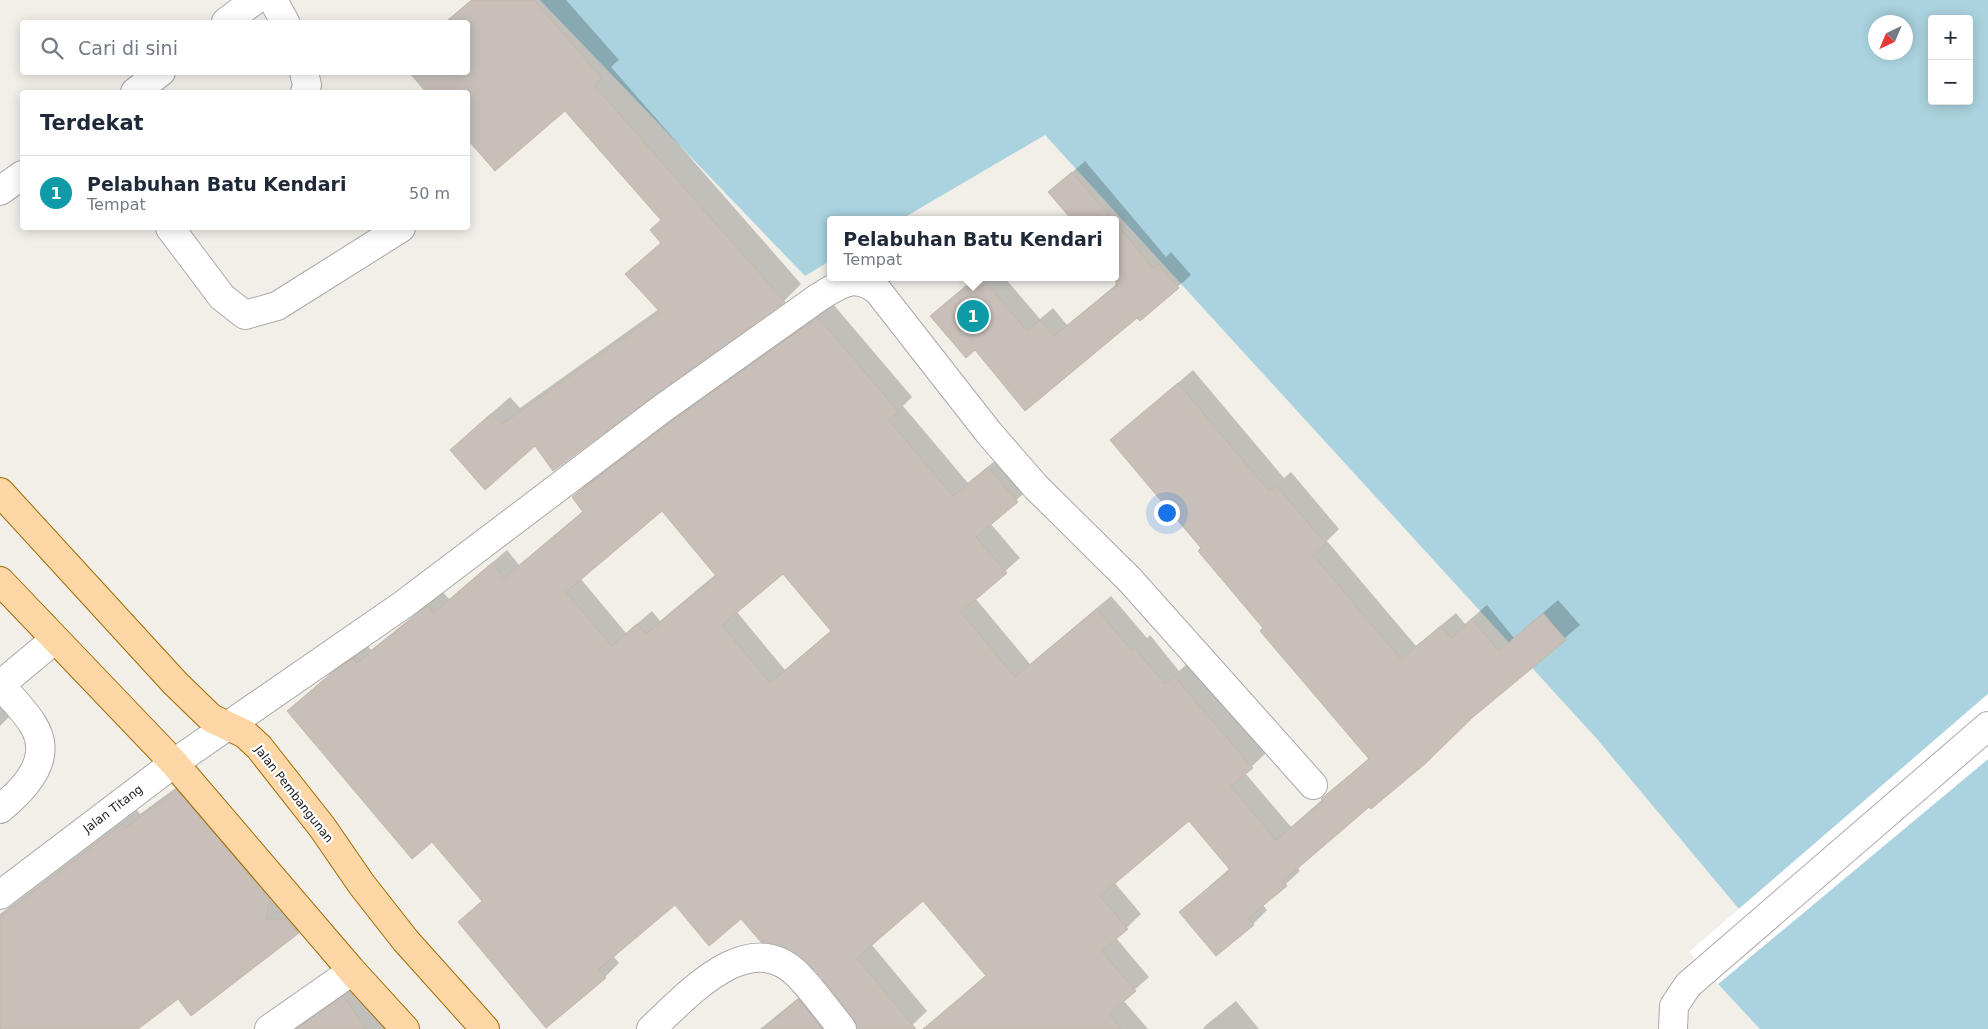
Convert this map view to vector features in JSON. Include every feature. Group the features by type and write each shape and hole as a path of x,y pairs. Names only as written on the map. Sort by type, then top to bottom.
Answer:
{"main road":[{"name":"Jalan Pembangunan","path":"0,492 175,683 211,718 245,734 259,747 322,827 362,885 406,941 485,1029"},
{"path":"0,581 54,640 174,763 349,968 405,1029"}],"street":[{"path":"229,20 255,0"},
{"path":"273,0 284,20"},
{"path":"137,90 157,75"},
{"path":"305,75 307,85 306,90"},
{"path":"0,191 20,176"},
{"path":"172,230 222,297 245,315 278,306 398,230"},
{"name":"Jalan Titang","path":"0,895 174,763 404,604 671,402 819,296 847,281 861,281 878,292 988,433 1036,487 1130,580 1313,785"},
{"path":"0,810 34,775 42,747 33,724 0,685 54,640"},
{"path":"1673,1029 1674,1006 1688,985 1988,726"},
{"path":"651,1029 718,971 739,961 761,957 780,962 798,975 842,1029"},
{"path":"269,1029 349,968"}],"water":[{"path":"540,0 1988,0 1988,694 1739,909 1597,739 1045,135 907,216 827,216 827,263 805,276"},
{"path":"1988,759 1988,1029 1760,1029 1718,984"}],"pier":[{"path":"1988,694 1988,759 1718,984 1689,952"}],"building":[{"path":"472,0 534,0 602,78 594,85 785,302 553,471 535,446 485,490 450,450 492,413 502,424 660,312 625,274 661,243 650,230 661,220 565,111 495,171 470,142 470,90 424,90 412,75 470,75 470,20 448,20"},
{"path":"1072,172 1110,216 1069,216 1048,192"},
{"path":"1119,227 1153,268 1158,264 1179,288 1140,321 1137,318 1025,411 975,350 966,358 930,316 972,281 985,281 1027,331 1040,320 1054,336 1116,286 1116,281 1119,281"},
{"path":"818,317 899,412 889,420 953,496 988,467 1018,502 976,537 1007,573 961,612 1015,677 1097,609 1132,651 1135,648 1165,684 1174,676 1253,768 1231,786 1276,840 1369,759 1260,631 1263,628 1198,551 1201,548 1110,440 1178,383 1269,491 1276,485 1326,544 1313,555 1401,659 1441,626 1451,638 1472,619 1499,651 1543,613 1566,640 1472,718 1426,763 1371,809 1369,807 1283,881 1287,886 1248,918 1254,925 1216,956 1179,912 1230,870 1189,821 1100,896 1128,929 1102,951 1136,991 1109,1014 1122,1029 923,1029 986,976 923,901 857,958 916,1029 857,1029 854,1019 816,971 788,949 761,942 741,919 709,946 675,905 599,969 606,978 546,1028 458,922 482,901 432,842 412,859 287,711 334,671 353,658 357,663 428,605 434,613 492,563 504,578 583,512 572,497 672,421","holes":["662,511 716,576 646,634 637,624 612,646 566,592","783,574 831,631 770,683 722,625"]},
{"path":"177,790 269,898 267,919 287,919 299,933 191,1016 178,999 138,1029 0,1029 0,917 122,824 125,828"},
{"path":"343,996 367,1029 296,1029"},
{"path":"798,999 822,1029 763,1029"}],"place":[{"name":"Pelabuhan Batu Kendari","path":"973,316"}]}
